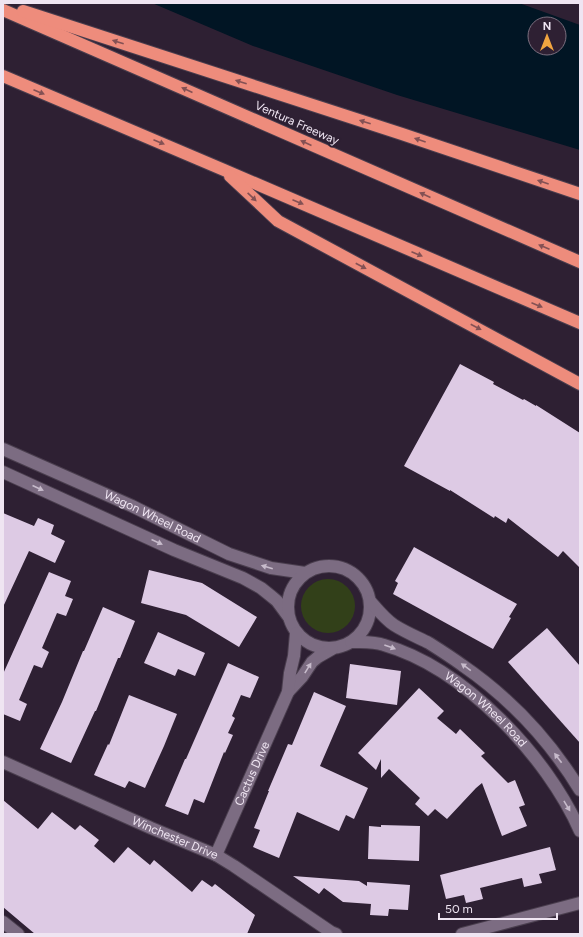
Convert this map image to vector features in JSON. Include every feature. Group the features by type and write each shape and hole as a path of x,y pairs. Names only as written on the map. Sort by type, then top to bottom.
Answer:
{"highway":[{"path":"3,4 402,134 580,194"},
{"name":"Ventura Freeway","path":"3,10 580,262"},
{"path":"3,76 580,323"},
{"path":"224,170 278,221 580,384"}],"street":[{"name":"Wagon Wheel Road","path":"3,449 132,506 229,554 270,568 305,573"},
{"name":"Wagon Wheel Road","path":"3,472 174,550 243,578 261,588 277,601 288,616"},
{"path":"326,566 339,567 351,572 361,581 367,590 370,601 370,613 367,625 360,634 351,642 342,647 332,649 318,648 306,642 296,633 288,616 287,604 290,592 296,581 305,573 315,568 326,566"},
{"name":"Wagon Wheel Road","path":"370,601 393,624 430,644 462,665 502,696 541,736 561,761 580,790"},
{"name":"Cactus Drive","path":"216,855 288,692 296,633"},
{"name":"Wagon Wheel Road","path":"351,642 371,642 384,644 419,658 448,676 478,698 518,738 538,762 556,787 573,815 580,831"},
{"name":"Cactus Drive","path":"288,692 302,678 312,662 318,656 332,649"},
{"name":"Winchester Drive","path":"3,762 151,828 216,855 336,934"},
{"path":"462,934 580,903"},
{"path":"3,922 18,934"}],"green space":[{"path":"328,579 338,581 347,587 353,596 355,606 353,616 347,625 338,631 328,633 318,631 309,625 303,616 301,606 303,596 309,587 318,581"}],"water":[{"path":"152,3 519,3 555,16 527,16 527,56 567,56 567,20 580,25 580,150 397,95 253,46"}],"building":[{"path":"460,364 494,382 493,384 523,400 524,399 536,405 580,433 580,568 563,551 558,557 508,518 506,523 495,516 494,518 450,490 404,466"},
{"path":"3,513 34,526 38,518 54,525 51,534 65,541 55,563 29,551 3,607"},
{"path":"414,547 517,604 509,617 511,618 493,649 393,594 398,583 395,581"},
{"path":"149,570 202,583 257,617 239,647 186,615 141,603"},
{"path":"49,572 71,581 65,596 73,599 66,616 57,613 42,648 49,652 42,668 34,665 19,700 27,704 20,721 3,714 3,674"},
{"path":"103,607 135,621 120,658 118,658 96,711 71,763 40,749"},
{"path":"547,628 580,666 580,743 508,662"},
{"path":"158,632 205,653 195,676 178,669 175,676 144,663"},
{"path":"228,663 259,677 250,698 241,695 232,716 235,718 228,733 233,735 225,753 224,752 204,803 194,799 188,815 165,806"},
{"path":"350,664 401,671 397,705 346,698"},
{"path":"419,688 444,711 437,718 456,734 460,729 485,753 481,756 508,783 515,780 525,805 519,807 527,826 502,836 482,783 447,819 435,809 428,816 415,804 420,798 389,769 381,778 381,759 376,770 358,753"},
{"path":"314,692 346,706 320,766 368,788 354,819 346,815 339,831 297,812 279,858 253,847 260,830 254,828 288,744 292,745"},
{"path":"129,695 177,714 145,788 129,781 125,788 94,775 108,744 109,745"},
{"path":"3,800 38,829 52,812 75,830 80,825 99,840 94,846 114,863 128,847 150,865 154,860 192,892 202,880 212,887 215,884 255,915 247,934 35,934 3,907"},
{"path":"381,825 420,826 419,861 368,859 369,826 381,827"},
{"path":"550,847 556,870 539,874 542,883 524,887 522,878 480,888 483,899 466,903 464,895 446,899 440,875"},
{"path":"293,876 359,881 367,886 367,882 410,885 408,910 389,909 388,916 370,915 371,904 343,902 324,888 319,894"}]}
